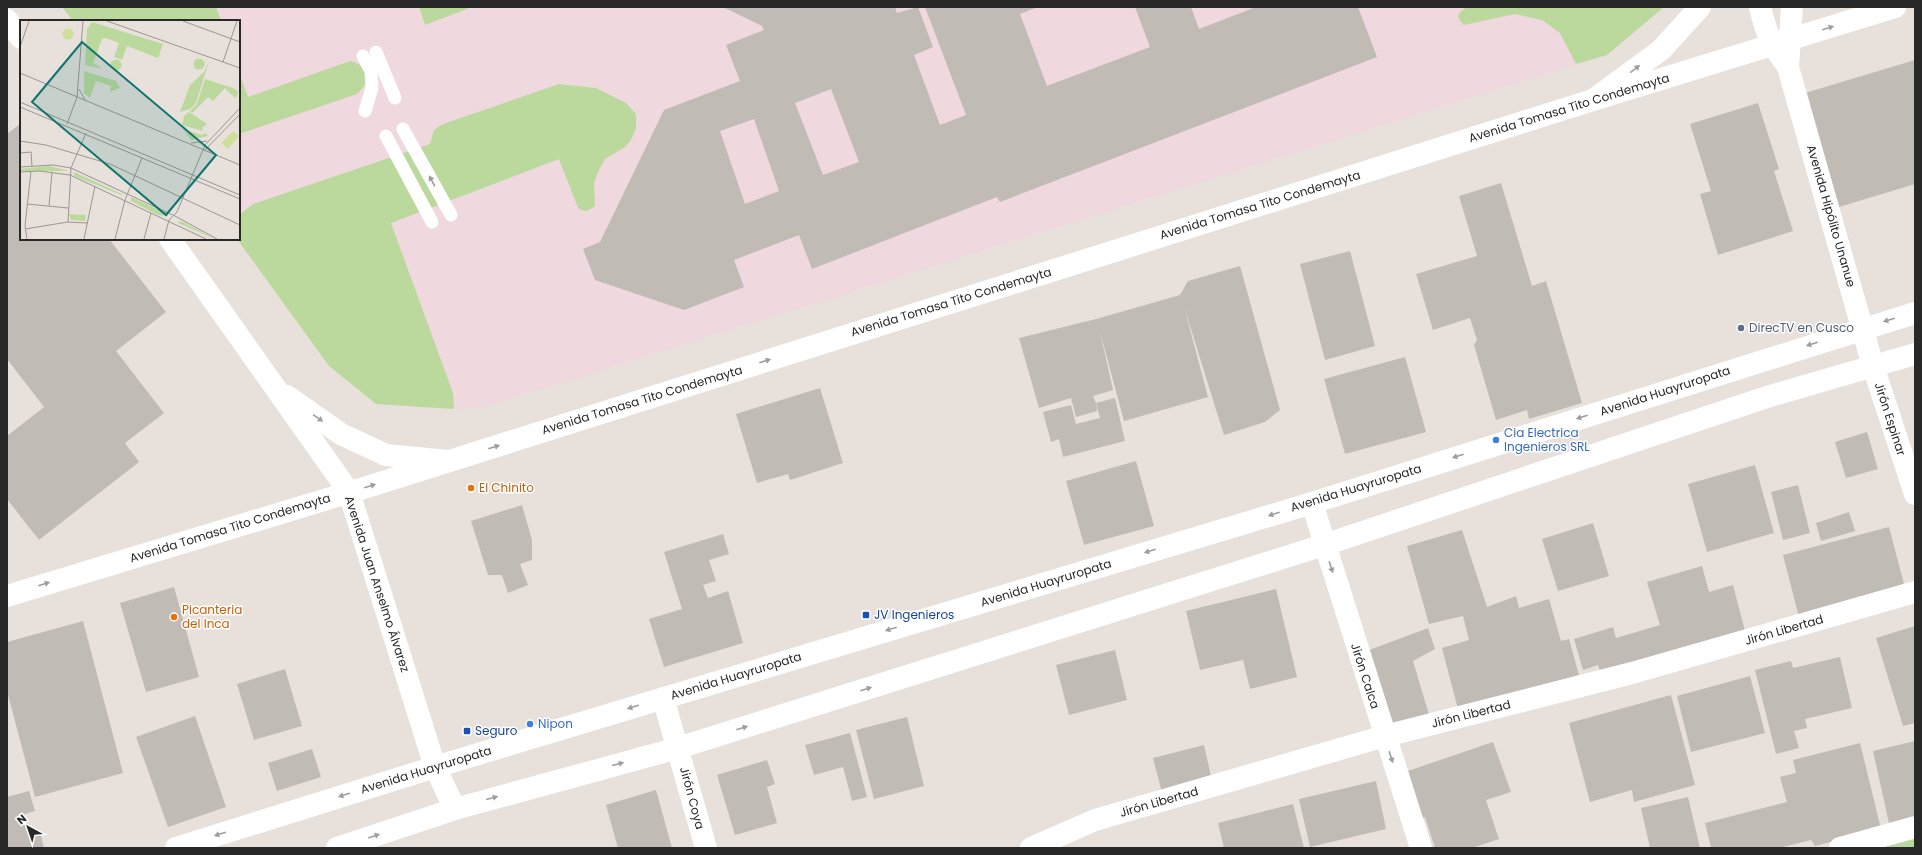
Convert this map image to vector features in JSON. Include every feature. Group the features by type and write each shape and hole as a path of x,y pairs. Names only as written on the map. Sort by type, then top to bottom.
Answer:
{"street":[{"path":"1593,100 1660,50 1700,7"},
{"name":"Avenida Hipólito Unanue","path":"1760,7 1764,26 1781,42 1873,366"},
{"name":"Avenida Hipólito Unanue","path":"1781,42 1792,7"},
{"name":"Avenida Tomasa Tito Condemayta","path":"7,596 448,461 1593,100 1895,7"},
{"path":"7,20 20,37"},
{"name":"Avenida Juan Anselmo Álvarez","path":"171,240 348,492 434,767 454,809"},
{"name":"Avenida Huayruropata","path":"176,848 434,767 1312,502 1863,328 1915,313"},
{"path":"337,848 454,809 678,748 1324,545 1740,406 1915,354"},
{"name":"Jirón Espinar","path":"1873,366 1915,494"},
{"path":"275,388 341,434 386,455 448,461"},
{"name":"Jirón Calca","path":"1312,502 1324,545 1421,848"},
{"name":"Jirón Libertad","path":"1031,848 1095,820 1385,736 1632,673 1915,592"},
{"name":"Jirón Coya","path":"663,698 706,848"},
{"path":"1840,848 1915,827"}],"lane":[{"path":"376,52 395,98"},
{"path":"363,56 372,71 372,88 365,111"},
{"path":"403,129 451,215"},
{"path":"386,136 432,222"}],"shaded area":[{"path":"62,7 1664,7 1607,55 481,408 439,409 376,404 329,366 238,240 240,240 240,20 72,20"}],"green space":[{"path":"62,7 216,7 221,20 72,20"},
{"path":"419,7 472,7 425,25"},
{"path":"1469,7 1664,7 1607,55 1576,64 1560,33 1542,20 1515,14 1464,25 1458,17 1462,10"},
{"path":"350,61 361,66 365,75 366,84 357,94 240,134 240,75 248,97"},
{"path":"559,84 596,88 626,103 636,114 636,128 631,140 625,147 605,159 594,183 595,206 586,211 578,208 559,159 391,223 453,393 454,409 376,404 329,366 238,240 240,240 240,214 253,204 430,144 434,130 443,124"},
{"path":"1915,839 1915,848 1879,848"}],"building":[{"path":"723,7 895,7 897,13 918,7 933,47 914,55 940,125 966,115 925,7 1038,7 1020,14 1047,86 1150,47 1135,7 1191,7 1199,29 1256,7 1358,7 1377,57 1000,202 997,197 812,269 799,235 734,260 744,287 684,310 595,280 583,249 600,242 664,110 740,81 726,45 764,30 762,26","holes":["831,89 859,162 823,175 795,103","754,119 779,191 745,204 720,131"]},
{"path":"1915,60 1915,184 1839,207 1805,93"},
{"path":"1758,103 1779,169 1774,171 1793,231 1718,255 1700,194 1711,191 1690,124"},
{"path":"20,124 20,240 110,240 166,312 116,351 164,413 125,443 139,462 39,540 7,499 7,436 44,407 7,359 7,134"},
{"path":"1501,183 1532,286 1546,281 1582,403 1529,419 1527,410 1496,420 1474,345 1477,340 1470,318 1433,330 1416,274 1477,256 1459,196"},
{"path":"1350,251 1375,346 1325,360 1300,264"},
{"path":"1240,266 1280,410 1265,422 1224,435 1184,307 1208,397 1124,421 1100,332 1113,390 1093,396 1097,411 1076,417 1071,398 1039,408 1019,338 1096,319 1180,295 1188,281"},
{"path":"1405,357 1426,432 1345,454 1324,379"},
{"path":"820,388 843,463 790,480 788,474 757,483 736,414"},
{"path":"1115,398 1125,441 1063,457 1059,439 1051,442 1043,412 1071,405 1076,424 1100,418 1096,403"},
{"path":"1867,432 1878,469 1846,478 1835,442"},
{"path":"1136,461 1154,526 1084,545 1066,481"},
{"path":"1755,465 1774,533 1707,552 1688,484"},
{"path":"1798,485 1810,533 1783,540 1771,492"},
{"path":"522,505 532,540 532,560 520,564 528,585 508,593 502,575 488,575 471,521"},
{"path":"1849,512 1855,531 1821,541 1816,523"},
{"path":"1593,523 1609,576 1558,591 1542,539"},
{"path":"1889,527 1904,584 1799,617 1783,555"},
{"path":"1462,530 1487,607 1516,596 1519,608 1549,599 1561,641 1569,639 1579,675 1496,699 1459,713 1442,648 1469,640 1463,616 1429,624 1407,546"},
{"path":"723,534 729,554 709,560 716,581 703,585 708,598 728,591 743,643 664,667 649,619 682,609 664,552"},
{"path":"1702,566 1709,592 1733,585 1745,631 1601,674 1598,665 1583,670 1574,639 1613,627 1616,638 1660,625 1647,582"},
{"path":"174,587 199,677 146,692 120,603"},
{"path":"1276,589 1297,677 1250,689 1243,660 1200,670 1186,611"},
{"path":"83,621 123,773 35,797 7,691 7,642"},
{"path":"1915,626 1915,723 1903,726 1876,638"},
{"path":"1428,628 1435,649 1413,661 1430,718 1388,730 1364,652"},
{"path":"1115,650 1127,700 1069,715 1056,665"},
{"path":"1840,657 1852,708 1805,719 1807,728 1794,731 1799,748 1776,754 1755,670 1791,661 1793,668"},
{"path":"285,669 302,726 254,740 237,684"},
{"path":"1750,676 1765,733 1691,752 1677,696"},
{"path":"1671,695 1695,785 1634,802 1632,790 1590,802 1569,723"},
{"path":"195,716 226,807 168,827 136,737"},
{"path":"907,717 924,786 874,799 856,730"},
{"path":"850,733 867,797 852,801 843,767 814,775 805,745"},
{"path":"1915,741 1915,822 1890,828 1873,751"},
{"path":"1493,742 1511,792 1486,800 1499,839 1472,848 1435,848 1425,817 1414,821 1399,774"},
{"path":"1860,743 1881,829 1815,846 1811,840 1779,848 1711,848 1705,823 1787,802 1780,777 1796,773 1793,760"},
{"path":"1204,745 1212,781 1162,793 1153,758"},
{"path":"312,749 321,777 277,791 268,763"},
{"path":"767,760 775,784 767,787 777,823 735,835 717,775"},
{"path":"1376,781 1386,829 1310,847 1299,799"},
{"path":"656,790 672,848 618,848 606,805"},
{"path":"29,791 35,811 22,815 28,835 40,832 44,848 7,848 7,797"},
{"path":"1688,797 1700,848 1650,848 1641,808"},
{"path":"1293,804 1304,848 1224,848 1218,823"}],"place":[{"name":"DirecTV en Cusco","path":"1741,328"},
{"name":"Cia Electrica Ingenieros SRL","path":"1496,440"},
{"name":"El Chinito","path":"471,488"},
{"name":"JV Ingenieros","path":"866,615"},
{"name":"Picanteria del Inca","path":"174,617"},
{"name":"Nipon","path":"530,724"},
{"name":"Seguro","path":"467,731"}]}
